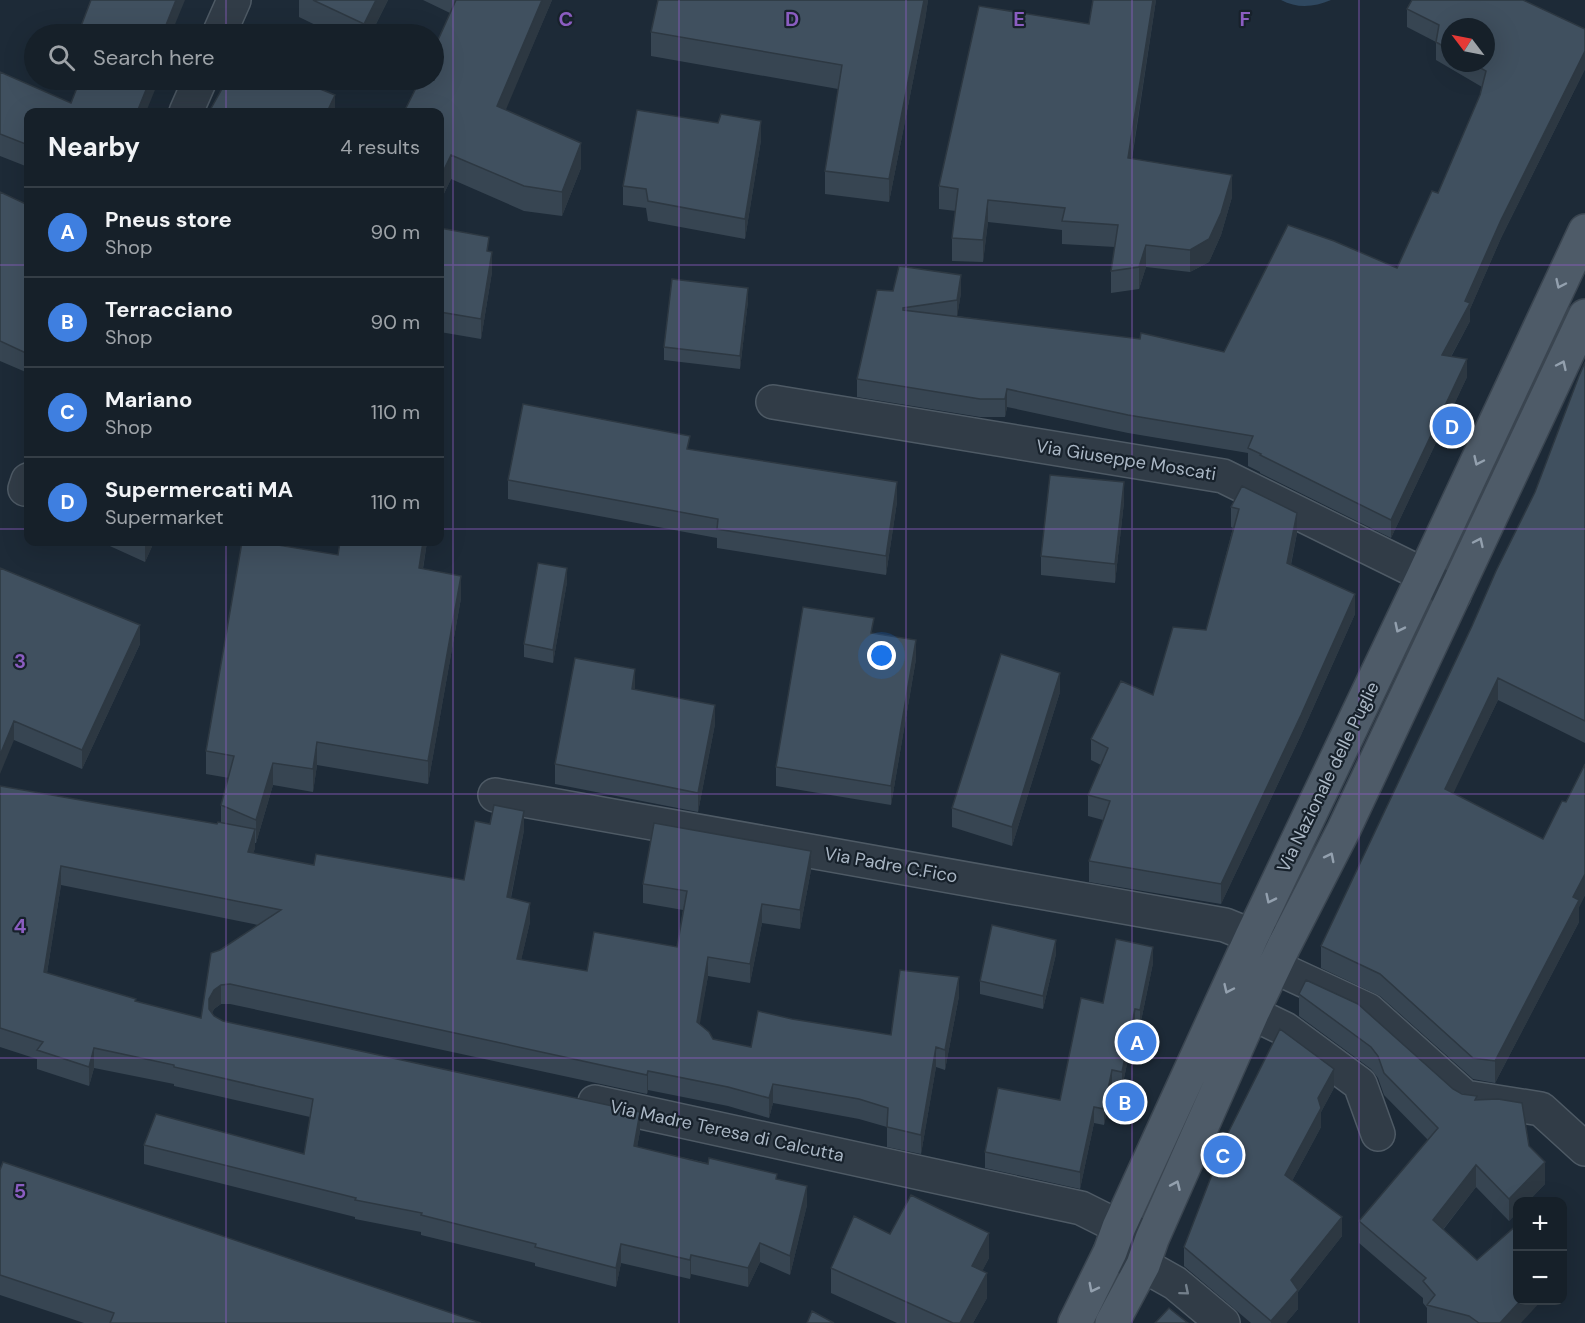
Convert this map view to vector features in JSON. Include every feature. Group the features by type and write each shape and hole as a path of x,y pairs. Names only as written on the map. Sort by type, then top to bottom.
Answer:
{"main road":[{"name":"Via Nazionale delle Puglie","path":"1075,1323 1115,1240 1252,936 1585,231"},
{"name":"Via Nazionale delle Puglie","path":"1112,1323 1148,1252 1252,1013 1344,829 1585,315"}],"street":[{"path":"223,24 234,0"},
{"path":"188,108 196,90"},
{"name":"Via Giuseppe Moscati","path":"773,402 1223,476 1424,575 1454,595"},
{"name":"Via Padre C.Fico","path":"495,795 1225,925 1252,936 1279,956 1368,1010 1465,1097 1541,1109 1585,1149"},
{"path":"1252,1013 1285,1029 1360,1084 1378,1134"},
{"name":"Via Madre Teresa di Calcutta","path":"566,1096 1081,1208 1115,1240 1148,1252 1175,1283 1223,1323"}],"water":[{"path":"1281,0 1331,0 1306,6 1294,5"}],"building":[{"path":"91,0 176,0 166,24 82,24"},
{"path":"313,0 376,0 364,24"},
{"path":"456,0 542,0 497,106 581,143 562,192 524,186 451,155 444,170 444,108 406,108 415,90 444,90 444,27"},
{"path":"658,0 924,0 889,179 825,171 842,65 651,32"},
{"path":"1093,0 1153,0 1128,158 1232,175 1221,213 1209,239 1190,250 1146,245 1139,267 1111,271 1118,225 1062,221 1065,208 988,200 983,240 952,238 958,189 939,186 979,6 1089,24"},
{"path":"1412,0 1523,0 1585,29 1585,51 1501,220 1465,301 1470,303 1442,355 1467,359 1391,520 1248,448 1253,436 1128,415 1007,389 1005,399 980,399 857,379 877,290 893,291 899,266 961,275 957,300 903,308 903,310 1140,339 1141,333 1224,352 1288,225 1334,241 1397,268 1432,191 1438,193 1480,95 1486,72 1495,72 1495,18 1441,18 1441,45 1436,42 1439,25 1407,9"},
{"path":"0,72 24,82 24,90 41,90 71,103 76,90 146,90 139,108 24,108 24,143 0,134"},
{"path":"221,90 323,90 335,95 329,108 211,108"},
{"path":"637,110 718,123 721,114 761,121 745,219 648,201 646,189 623,186"},
{"path":"0,192 24,203 24,352 0,341"},
{"path":"444,229 489,237 487,251 492,252 481,319 444,313"},
{"path":"672,279 748,288 740,356 664,347"},
{"path":"1585,362 1585,721 1498,678 1445,789 1543,839 1562,801 1566,802 1585,764 1585,874 1573,897 1579,900 1495,1061 1473,1058 1380,974 1321,946 1535,492"},
{"path":"523,404 690,436 687,449 897,482 886,556 717,529 718,519 508,480"},
{"path":"1050,475 1124,482 1115,564 1041,556"},
{"path":"1242,486 1297,513 1287,563 1355,594 1221,884 1089,861 1110,801 1088,795 1108,748 1091,739 1121,681 1153,695 1173,627 1206,630 1239,509 1231,507"},
{"path":"241,546 284,546 338,555 339,546 422,546 419,568 461,576 428,761 317,742 313,769 273,763 256,820 221,805 234,756 206,751"},
{"path":"538,563 567,568 553,650 524,644"},
{"path":"0,568 140,625 82,750 14,721 0,755"},
{"path":"803,607 874,618 871,633 916,640 891,786 776,767"},
{"path":"1001,654 1060,673 1012,827 952,808"},
{"path":"575,658 635,669 632,689 715,705 698,793 555,764"},
{"path":"0,786 255,829 248,852 314,865 316,854 464,880 475,821 490,824 494,805 524,811 507,897 530,903 517,959 587,971 594,932 677,947 687,891 643,884 654,823 811,851 800,910 762,904 750,964 708,957 697,1022 709,1032 713,1039 751,1047 758,1011 792,1019 891,1035 900,970 959,977 945,1050 936,1047 921,1135 887,1127 888,1108 859,1099 773,1084 769,1098 728,1087 648,1071 647,1075 230,984 221,985 214,990 209,999 209,1009 214,1016 223,1021 640,1112 634,1146 708,1164 709,1158 777,1174 776,1179 807,1186 790,1256 760,1243 748,1268 691,1255 690,1260 621,1244 616,1268 535,1247 536,1244 421,1215 422,1213 355,1200 356,1198 144,1145 156,1114 304,1154 313,1099 94,1048 89,1067 37,1050 43,1042 0,1028","holes":["61,866 281,910 220,950 211,953 201,1018 135,1001 136,999 44,972"]},
{"path":"992,925 1056,940 1043,996 980,981"},
{"path":"1116,939 1153,947 1140,1010 1135,1009 1122,1072 1112,1070 1104,1109 1094,1107 1080,1172 985,1152 998,1088 1060,1100 1081,998 1103,1003"},
{"path":"1306,980 1358,1004 1453,1089 1462,1094 1477,1096 1475,1100 1498,1099 1522,1103 1529,1146 1545,1162 1509,1199 1476,1165 1433,1220 1477,1260 1513,1228 1513,1305 1516,1305 1500,1323 1479,1323 1469,1316 1427,1305 1435,1295 1423,1281 1426,1278 1359,1221 1438,1128 1384,1073 1378,1056 1371,1047 1299,994"},
{"path":"1280,1029 1334,1069 1318,1098 1321,1108 1285,1175 1342,1217 1291,1280 1298,1290 1271,1321 1184,1247 1228,1133"},
{"path":"3,1162 481,1323 110,1323 114,1313 0,1275 0,1170"},
{"path":"911,1195 989,1233 972,1266 987,1273 960,1323 953,1323 831,1268 854,1216 890,1234"},
{"path":"1169,1308 1188,1323 1155,1323"},
{"path":"812,1311 834,1323 807,1323"}],"place":[{"name":"Supermercati MA","path":"1452,426"},
{"name":"Pneus store","path":"1137,1042"},
{"name":"Terracciano","path":"1125,1102"},
{"name":"Mariano","path":"1223,1155"}]}
